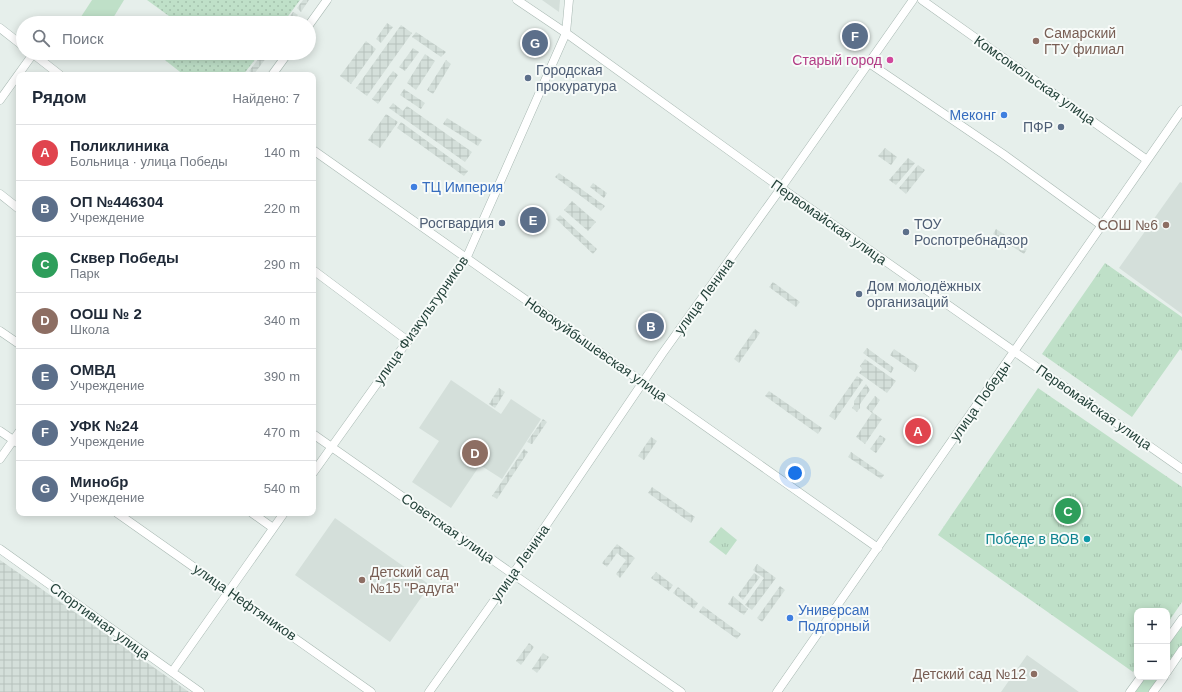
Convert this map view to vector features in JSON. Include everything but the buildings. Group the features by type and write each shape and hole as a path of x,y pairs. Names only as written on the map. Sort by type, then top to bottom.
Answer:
{"street":[{"path":"315,16 327,0"},
{"name":"Первомайская улица","path":"517,0 566,33 781,188 1182,469"},
{"name":"улица Физкультурников","path":"316,469 466,259 566,33 569,0"},
{"name":"улица Ленина","path":"429,692 513,574 644,382 912,0"},
{"name":"Комсомольская улица","path":"922,0 1148,160"},
{"path":"0,28 16,41"},
{"path":"20,72 29,60"},
{"path":"41,60 56,72"},
{"path":"274,72 283,60"},
{"path":"869,63 1003,154 1101,226"},
{"path":"0,100 16,78"},
{"name":"улица Победы","path":"777,692 1182,110"},
{"name":"Новокуйбышевская улица","path":"316,152 878,548"},
{"path":"0,194 16,207"},
{"path":"316,272 408,341"},
{"path":"0,331 16,342"},
{"path":"0,431 16,442 0,458"},
{"name":"Советская улица","path":"316,436 681,692"},
{"name":"улица Нефтяников","path":"122,516 371,692"},
{"path":"256,516 273,528"},
{"path":"172,672 282,516"},
{"name":"Спортивная улица","path":"0,549 200,692"},
{"path":"1170,636 1182,619"},
{"path":"1170,668 1182,650"},
{"path":"1130,692 1139,680"},
{"path":"1153,692 1162,680"}],"shaded area":[{"path":"303,0 309,0 301,12 297,8"},
{"path":"542,0 560,0 559,12"},
{"path":"293,12 298,15 297,16 290,16"},
{"path":"387,23 393,27 381,43 376,39"},
{"path":"401,25 412,33 367,96 356,88"},
{"path":"416,32 446,52 441,57 412,37"},
{"path":"366,41 376,49 351,84 340,76"},
{"path":"413,48 419,52 405,71 399,67"},
{"path":"425,54 435,61 416,90 407,83"},
{"path":"258,60 265,60 256,72 249,71"},
{"path":"446,60 451,64 433,94 427,90"},
{"path":"393,71 398,75 378,104 372,99"},
{"path":"404,89 425,103 421,109 400,95"},
{"path":"393,103 403,111 407,106 472,152 465,162 389,108"},
{"path":"386,114 398,122 380,148 368,140"},
{"path":"447,118 482,140 478,146 443,124"},
{"path":"401,122 468,171 464,176 397,128"},
{"path":"885,148 897,157 891,165 878,156"},
{"path":"908,158 915,163 896,185 889,180"},
{"path":"918,165 925,170 906,194 899,188"},
{"path":"559,173 605,206 601,211 555,177"},
{"name":"СОШ №6","path":"1180,182 1182,183 1182,314 1119,268"},
{"path":"593,183 607,193 604,198 590,187"},
{"path":"572,201 596,222 588,231 564,210"},
{"path":"560,215 597,249 593,254 556,219"},
{"path":"996,229 1027,249 1024,254 993,234"},
{"path":"773,282 800,302 796,307 769,287"},
{"path":"755,329 760,333 739,363 734,359"},
{"path":"867,348 894,368 891,373 863,353"},
{"path":"894,349 919,366 915,372 890,355"},
{"path":"865,359 896,381 887,393 859,373 862,369 860,366"},
{"path":"857,376 863,380 835,420 829,416"},
{"path":"451,380 501,414 511,399 541,419 502,479 480,465 451,508 412,482 439,441 419,428"},
{"path":"866,384 870,390 860,404 860,408 857,412 852,408 854,401"},
{"path":"499,388 505,392 495,408 489,404"},
{"path":"769,391 822,428 818,434 765,396"},
{"path":"875,396 880,400 872,412 882,419 865,444 856,437 872,413 866,408"},
{"path":"543,419 547,422 532,444 527,442"},
{"path":"880,435 886,439 876,453 870,449"},
{"path":"651,437 657,441 644,460 638,456"},
{"path":"524,449 528,452 497,499 492,496"},
{"path":"851,452 884,475 881,479 848,457"},
{"path":"652,487 695,517 691,523 648,493"},
{"name":"Детский сад №15 \"Радуга\"","path":"335,518 430,585 390,642 295,575"},
{"path":"617,544 635,558 620,578 616,574 626,560 617,553 607,567 602,563"},
{"path":"0,560 189,692 0,692"},
{"path":"757,564 776,578 752,610 745,605 764,578 753,570"},
{"path":"656,572 673,585 669,591 651,578"},
{"path":"754,573 760,577 743,600 738,595"},
{"path":"780,586 785,590 762,622 757,618"},
{"path":"678,587 698,603 694,609 673,593"},
{"path":"733,596 748,609 744,615 728,604"},
{"path":"703,606 741,634 737,639 699,612"},
{"path":"529,643 534,647 521,665 516,661"},
{"path":"543,653 549,657 537,673 532,669"},
{"name":"Детский сад №12","path":"1027,655 1079,692 1001,692"}],"green space":[{"path":"92,0 124,0 114,16 82,16"},
{"path":"147,0 300,0 288,16 169,16"},
{"path":"165,60 255,60 245,72 180,72"},
{"path":"1105,263 1182,317 1182,351 1180,349 1132,417 1042,354"},
{"path":"1038,388 1182,487 1182,602 1170,620 1170,608 1134,608 1133,672 938,535"},
{"path":"721,527 737,540 726,555 709,542"},
{"path":"1182,624 1182,646 1170,663 1170,644 1170,641"},
{"path":"1143,680 1158,680 1150,692 1134,692"}],"place":[{"name":"УФК №24","path":"855,36"},
{"name":"Самарский ГТУ филиал","path":"1036,41"},
{"name":"Минобр","path":"535,43"},
{"name":"Старый город","path":"890,60"},
{"name":"Городская прокуратура","path":"528,78"},
{"name":"Меконг","path":"1004,115"},
{"name":"ПФР","path":"1061,127"},
{"name":"ТЦ Империя","path":"414,187"},
{"name":"ОМВД","path":"533,220"},
{"name":"Росгвардия","path":"502,223"},
{"name":"СОШ №6","path":"1166,225"},
{"name":"ТОУ Роспотребнадзор","path":"906,232"},
{"name":"Дом молодёжных организаций","path":"859,294"},
{"name":"ОП №446304","path":"651,326"},
{"name":"Поликлиника","path":"918,431"},
{"name":"ООШ № 2","path":"475,453"},
{"name":"Сквер Победы","path":"1068,511"},
{"name":"Победе в ВОВ","path":"1087,539"},
{"name":"Детский сад №15 \"Радуга\"","path":"362,580"},
{"name":"Универсам Подгорный","path":"790,618"},
{"name":"Детский сад №12","path":"1034,674"}]}
